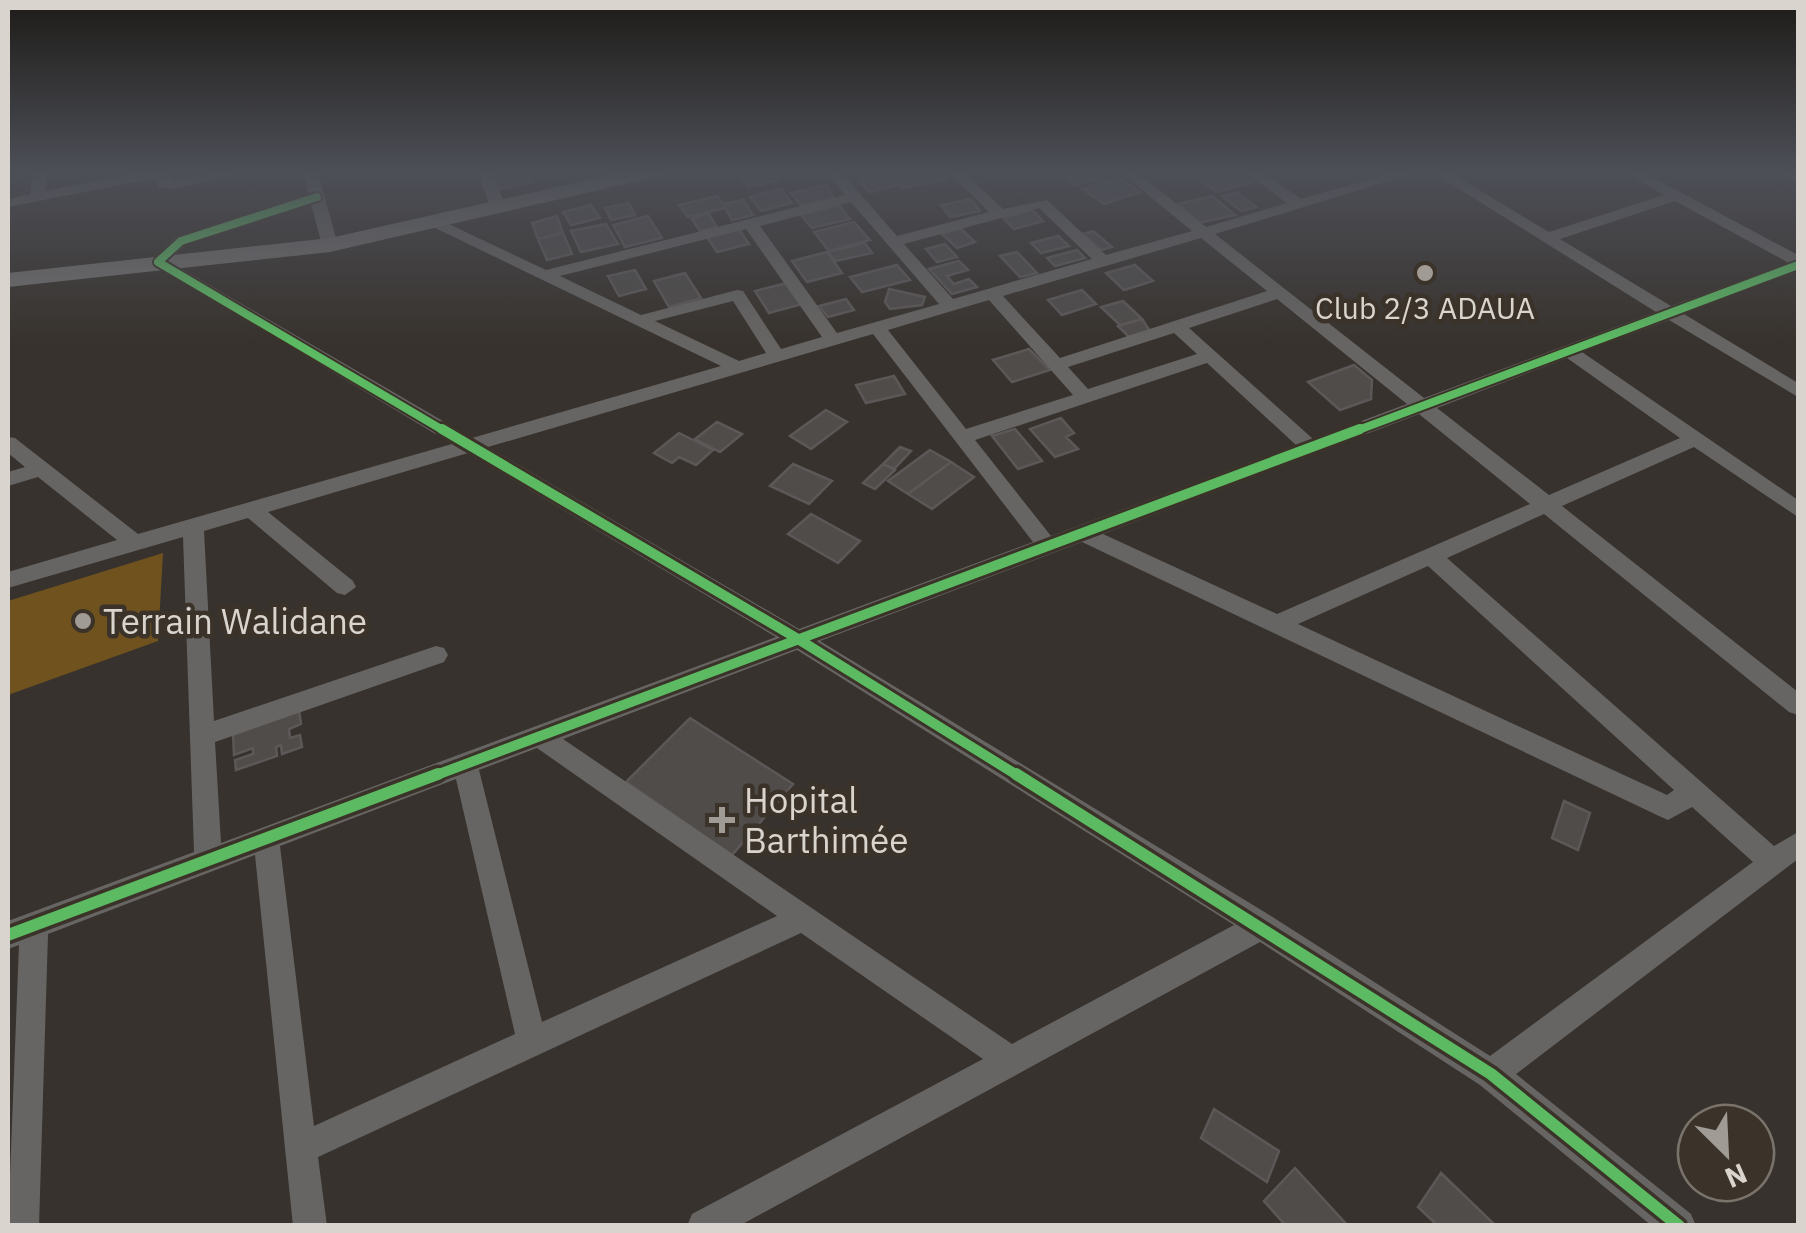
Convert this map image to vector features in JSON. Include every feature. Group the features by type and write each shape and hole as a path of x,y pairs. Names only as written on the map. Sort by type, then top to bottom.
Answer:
{"street":[{"path":"158,262 181,241 224,228"},
{"path":"325,228 330,245"},
{"path":"8,280 330,245 409,228"},
{"path":"446,228 739,368"},
{"path":"544,274 732,228"},
{"path":"753,228 833,340"},
{"path":"881,228 950,306"},
{"path":"894,242 949,228"},
{"path":"1068,228 1104,262"},
{"path":"1197,228 1798,706"},
{"path":"8,580 1223,228"},
{"path":"1530,228 1798,392"},
{"path":"1547,238 1579,228"},
{"path":"1734,228 1798,263"},
{"path":"158,262 798,639 1262,926 1490,1074 1678,1226"},
{"path":"22,1226 21,930 1798,263"},
{"path":"1056,365 1279,292"},
{"path":"992,294 1084,397"},
{"path":"640,320 737,295 776,357"},
{"path":"1177,326 1310,447"},
{"path":"876,328 1047,546"},
{"path":"1568,351 1798,510"},
{"path":"962,437 1210,356"},
{"path":"1276,625 1696,439"},
{"path":"8,443 134,544"},
{"path":"8,479 41,470"},
{"path":"251,509 345,586"},
{"path":"192,526 208,860"},
{"path":"1082,533 1668,808 1693,792"},
{"path":"1431,556 1772,863"},
{"path":"202,736 436,655"},
{"path":"539,736 1010,1061"},
{"path":"465,764 532,1042"},
{"path":"266,838 310,1226"},
{"path":"1490,1074 1798,844"},
{"path":"302,1148 802,918"},
{"path":"704,1226 1262,926"}],"shaded area":[{"name":"Terrain Walidane","path":"163,553 158,641 8,695 8,601"}],"building":[{"path":"534,228 561,228 563,233 538,239"},
{"path":"608,228 618,244 581,252 571,231"},
{"path":"614,228 655,228 662,238 625,247"},
{"path":"859,228 870,240 829,251 814,232"},
{"path":"960,228 975,242 957,248 942,234"},
{"path":"739,229 749,244 717,252 707,237"},
{"path":"1093,231 1112,247 1101,250 1083,234"},
{"path":"563,233 572,254 547,260 538,239"},
{"path":"1058,236 1069,246 1041,253 1031,243"},
{"path":"865,243 872,253 835,261 828,252"},
{"path":"945,244 957,257 937,262 926,249"},
{"path":"1077,250 1085,258 1055,266 1047,258"},
{"path":"827,252 842,273 807,282 792,261"},
{"path":"1017,252 1037,273 1020,277 1000,256"},
{"path":"959,261 968,270 947,276 954,284 969,279 977,287 952,294 929,269"},
{"path":"897,265 910,280 862,292 850,277"},
{"path":"1135,265 1153,281 1124,290 1106,273"},
{"path":"635,270 646,289 619,296 608,276"},
{"path":"685,273 701,298 669,307 654,281"},
{"path":"787,283 802,304 769,313 755,291"},
{"path":"889,289 925,297 922,305 890,309 885,302"},
{"path":"1082,290 1096,304 1062,315 1048,300"},
{"path":"846,299 854,310 828,317 819,306"},
{"path":"1123,301 1142,319 1120,325 1101,307"},
{"path":"1142,319 1150,331 1129,337 1118,326"},
{"path":"1029,349 1050,370 1012,382 993,360"},
{"path":"1354,365 1372,380 1371,399 1340,410 1308,382"},
{"path":"894,376 905,394 866,403 856,385"},
{"path":"826,410 847,422 811,449 790,436"},
{"path":"1061,418 1074,433 1066,437 1078,449 1055,457 1030,429"},
{"path":"717,422 742,434 720,452 695,439"},
{"path":"1015,429 1042,461 1018,469 992,436"},
{"path":"679,433 713,450 696,465 679,457 672,463 654,453"},
{"path":"900,447 911,451 894,469 883,464"},
{"path":"930,450 951,462 908,494 888,481"},
{"path":"951,462 974,477 932,509 908,494"},
{"path":"793,464 832,481 809,504 770,486"},
{"path":"883,464 895,470 875,489 863,483"},
{"path":"811,514 860,541 838,563 788,534"},
{"path":"299,710 301,724 289,729 290,738 300,735 302,747 282,754 281,745 276,747 277,756 236,770 235,760 253,754 253,748 234,755 233,733"},
{"name":"Hopital Barthimée","path":"690,718 793,784 732,855 626,782"},
{"path":"1564,801 1590,813 1578,850 1552,838"},
{"path":"1214,1109 1279,1151 1267,1182 1201,1138"},
{"path":"1295,1168 1348,1226 1286,1226 1264,1201"},
{"path":"1441,1173 1496,1226 1438,1226 1418,1207"}],"cycle path":[{"path":"223,228 181,241 158,262 798,639 1261,926 1491,1074 1679,1226"},
{"path":"8,935 1798,265"}],"place":[{"name":"Club 2/3 ADAUA","path":"1425,273"},
{"name":"Terrain Walidane","path":"83,621"},
{"name":"Hopital Barthimée","path":"722,820"}]}
